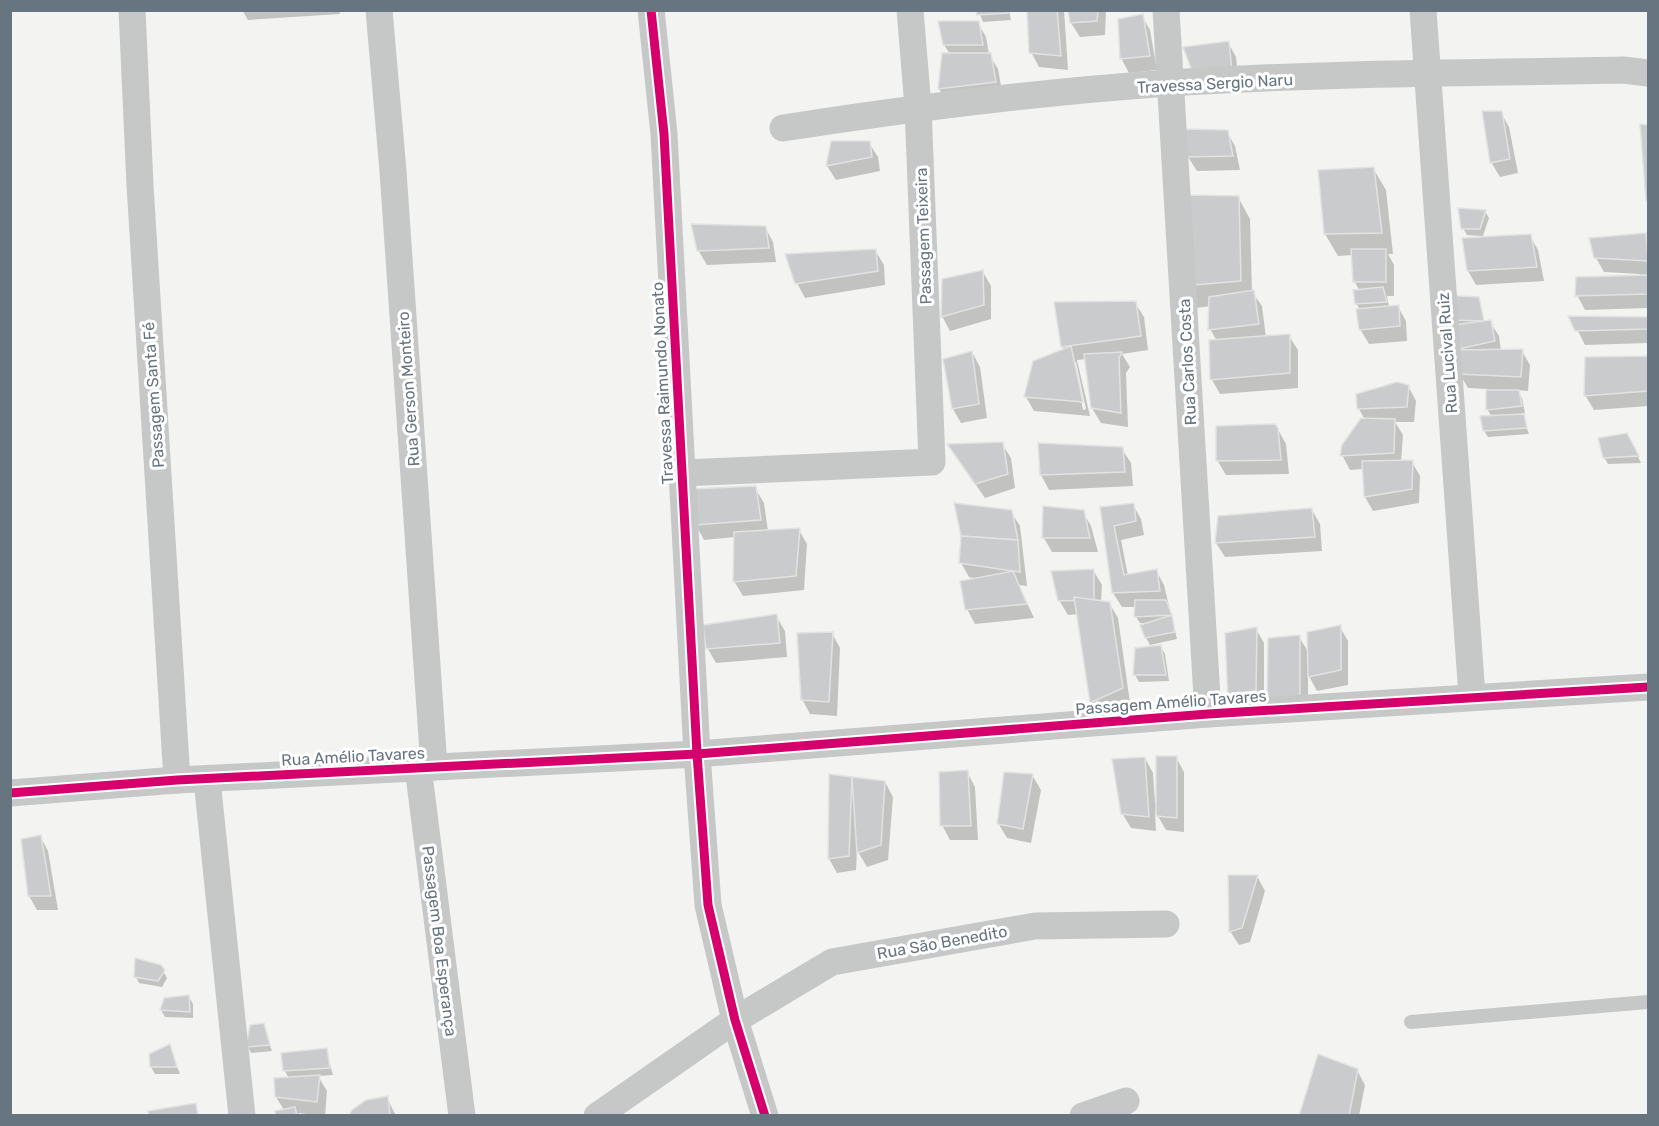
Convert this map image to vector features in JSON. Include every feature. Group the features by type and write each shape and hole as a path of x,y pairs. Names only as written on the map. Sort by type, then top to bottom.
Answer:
{"street":[{"name":"Passagem Santa Fé","path":"132,10 140,185 177,780"},
{"name":"Rua Gerson Monteiro","path":"379,10 394,183 426,767"},
{"name":"Travessa Raimundo Nonato","path":"651,10 664,134 697,754 708,905 735,1020 765,1116"},
{"name":"Passagem Teixeira","path":"682,472 932,462 918,107 910,10"},
{"name":"Rua Carlos Costa","path":"1166,10 1208,714"},
{"name":"Rua Lucival Ruiz","path":"1423,10 1472,696"},
{"name":"Travessa Sergio Naru","path":"783,128 918,107 1170,83 1426,73 1623,70 1648,73"},
{"name":"Passagem Amélio Tavares","path":"697,754 1208,714 1648,687"},
{"name":"Rua Amélio Tavares","path":"10,793 177,780 697,754"},
{"name":"Passagem Boa Esperança","path":"426,767 462,1116"},
{"path":"207,780 242,1116"},
{"name":"Rua São Benedito","path":"597,1116 735,1020 832,962 1035,926 1166,924"},
{"path":"1083,1116 1125,1101"}],"lane":[{"path":"1411,1022 1648,1002"}],"building":[{"path":"976,10 1008,10 1008,13 977,15"},
{"path":"1027,10 1057,10 1061,56 1029,53"},
{"path":"1068,10 1098,10 1097,21 1070,23"},
{"path":"1143,14 1150,56 1120,59 1118,19"},
{"path":"938,21 979,21 983,45 943,45"},
{"path":"1229,41 1232,71 1192,71 1183,47"},
{"path":"942,53 991,53 996,82 938,89"},
{"path":"1482,111 1502,111 1510,159 1490,163"},
{"path":"1640,124 1648,125 1648,200 1646,201"},
{"path":"1185,129 1228,130 1233,156 1187,157"},
{"path":"831,141 870,141 872,157 826,166"},
{"path":"1374,167 1382,233 1324,234 1318,170"},
{"path":"1189,195 1239,196 1241,281 1182,286"},
{"path":"1458,208 1486,210 1480,229 1461,229"},
{"path":"691,224 766,226 769,248 697,251"},
{"path":"1646,233 1648,261 1594,258 1589,238"},
{"path":"1531,234 1537,267 1467,271 1462,238"},
{"path":"876,249 878,271 795,284 785,254"},
{"path":"1351,249 1386,249 1386,282 1353,282"},
{"path":"983,270 984,305 941,317 942,279"},
{"path":"1648,275 1648,294 1575,296 1576,277"},
{"path":"1383,287 1387,302 1355,304 1353,290"},
{"path":"1254,290 1259,324 1208,330 1209,297"},
{"path":"1443,295 1479,297 1484,321 1449,320"},
{"path":"1136,301 1141,336 1061,347 1054,302"},
{"path":"1399,305 1400,326 1359,330 1356,309"},
{"path":"1568,316 1648,317 1648,329 1575,331"},
{"path":"1491,320 1495,341 1454,350 1454,325"},
{"path":"1290,334 1290,373 1210,380 1209,340"},
{"path":"1071,346 1083,402 1024,397 1033,361"},
{"path":"1523,349 1521,377 1458,374 1454,350"},
{"path":"972,351 979,404 952,409 943,359"},
{"path":"1122,352 1119,358 1121,413 1091,408 1084,354"},
{"path":"1648,356 1648,391 1584,396 1585,357"},
{"path":"1397,382 1409,385 1407,407 1357,409 1356,394"},
{"path":"1486,390 1519,390 1522,406 1486,410"},
{"path":"1524,414 1527,428 1483,431 1480,416"},
{"path":"1361,418 1395,419 1394,453 1340,456 1342,445"},
{"path":"1275,424 1278,428 1281,460 1216,461 1216,426"},
{"path":"1627,433 1639,456 1603,458 1598,438"},
{"path":"1003,442 1008,474 975,484 947,444"},
{"path":"1038,443 1123,447 1125,472 1040,475"},
{"path":"1413,460 1412,489 1364,497 1362,461"},
{"path":"756,486 761,520 694,525 691,489"},
{"path":"954,503 1012,510 1018,540 961,536"},
{"path":"1134,503 1136,521 1114,526 1124,575 1157,569 1160,591 1112,593 1100,507"},
{"path":"1043,506 1084,510 1090,538 1042,538"},
{"path":"1312,508 1315,537 1215,543 1218,516"},
{"path":"800,528 796,576 733,582 734,532"},
{"path":"961,536 1018,540 1020,572 959,563"},
{"path":"1094,569 1094,600 1058,601 1051,571"},
{"path":"1013,571 1027,604 965,610 960,581"},
{"path":"1074,597 1110,602 1123,688 1090,703"},
{"path":"1135,600 1166,600 1172,615 1134,617"},
{"path":"777,614 780,643 706,649 703,625"},
{"path":"1172,615 1175,632 1145,638 1140,625"},
{"path":"1341,625 1341,670 1308,677 1307,632"},
{"path":"1257,627 1256,691 1228,703 1225,633"},
{"path":"833,632 829,702 801,700 797,633"},
{"path":"1300,635 1300,697 1267,703 1268,638"},
{"path":"1161,645 1166,675 1133,675 1135,648"},
{"path":"1156,756 1177,756 1177,818 1156,816"},
{"path":"1145,757 1149,817 1121,814 1112,759"},
{"path":"968,770 971,826 940,826 939,772"},
{"path":"1004,772 1033,774 1023,829 997,824"},
{"path":"829,774 852,777 849,856 828,859"},
{"path":"852,777 885,781 881,845 857,853"},
{"path":"41,835 51,896 28,896 21,839"},
{"path":"1228,875 1258,875 1242,928 1229,932"},
{"path":"135,958 161,965 165,970 158,981 134,977"},
{"path":"189,995 190,1012 160,1010 164,998"},
{"path":"264,1023 270,1045 246,1047 250,1025"},
{"path":"170,1044 177,1067 150,1067 149,1054"},
{"path":"327,1048 330,1068 283,1071 281,1053"},
{"path":"1318,1054 1358,1069 1349,1116 1299,1116"},
{"path":"320,1075 317,1102 275,1097 274,1078"},
{"path":"388,1096 390,1116 349,1116 352,1110 366,1100"},
{"path":"196,1103 198,1116 149,1116 148,1111"},
{"path":"295,1107 297,1116 276,1116 275,1111"}],"cycle path":[{"path":"651,10 664,134 697,754 708,905 735,1020 765,1116"},
{"path":"10,793 177,780 697,754 1208,714 1648,687"}]}
